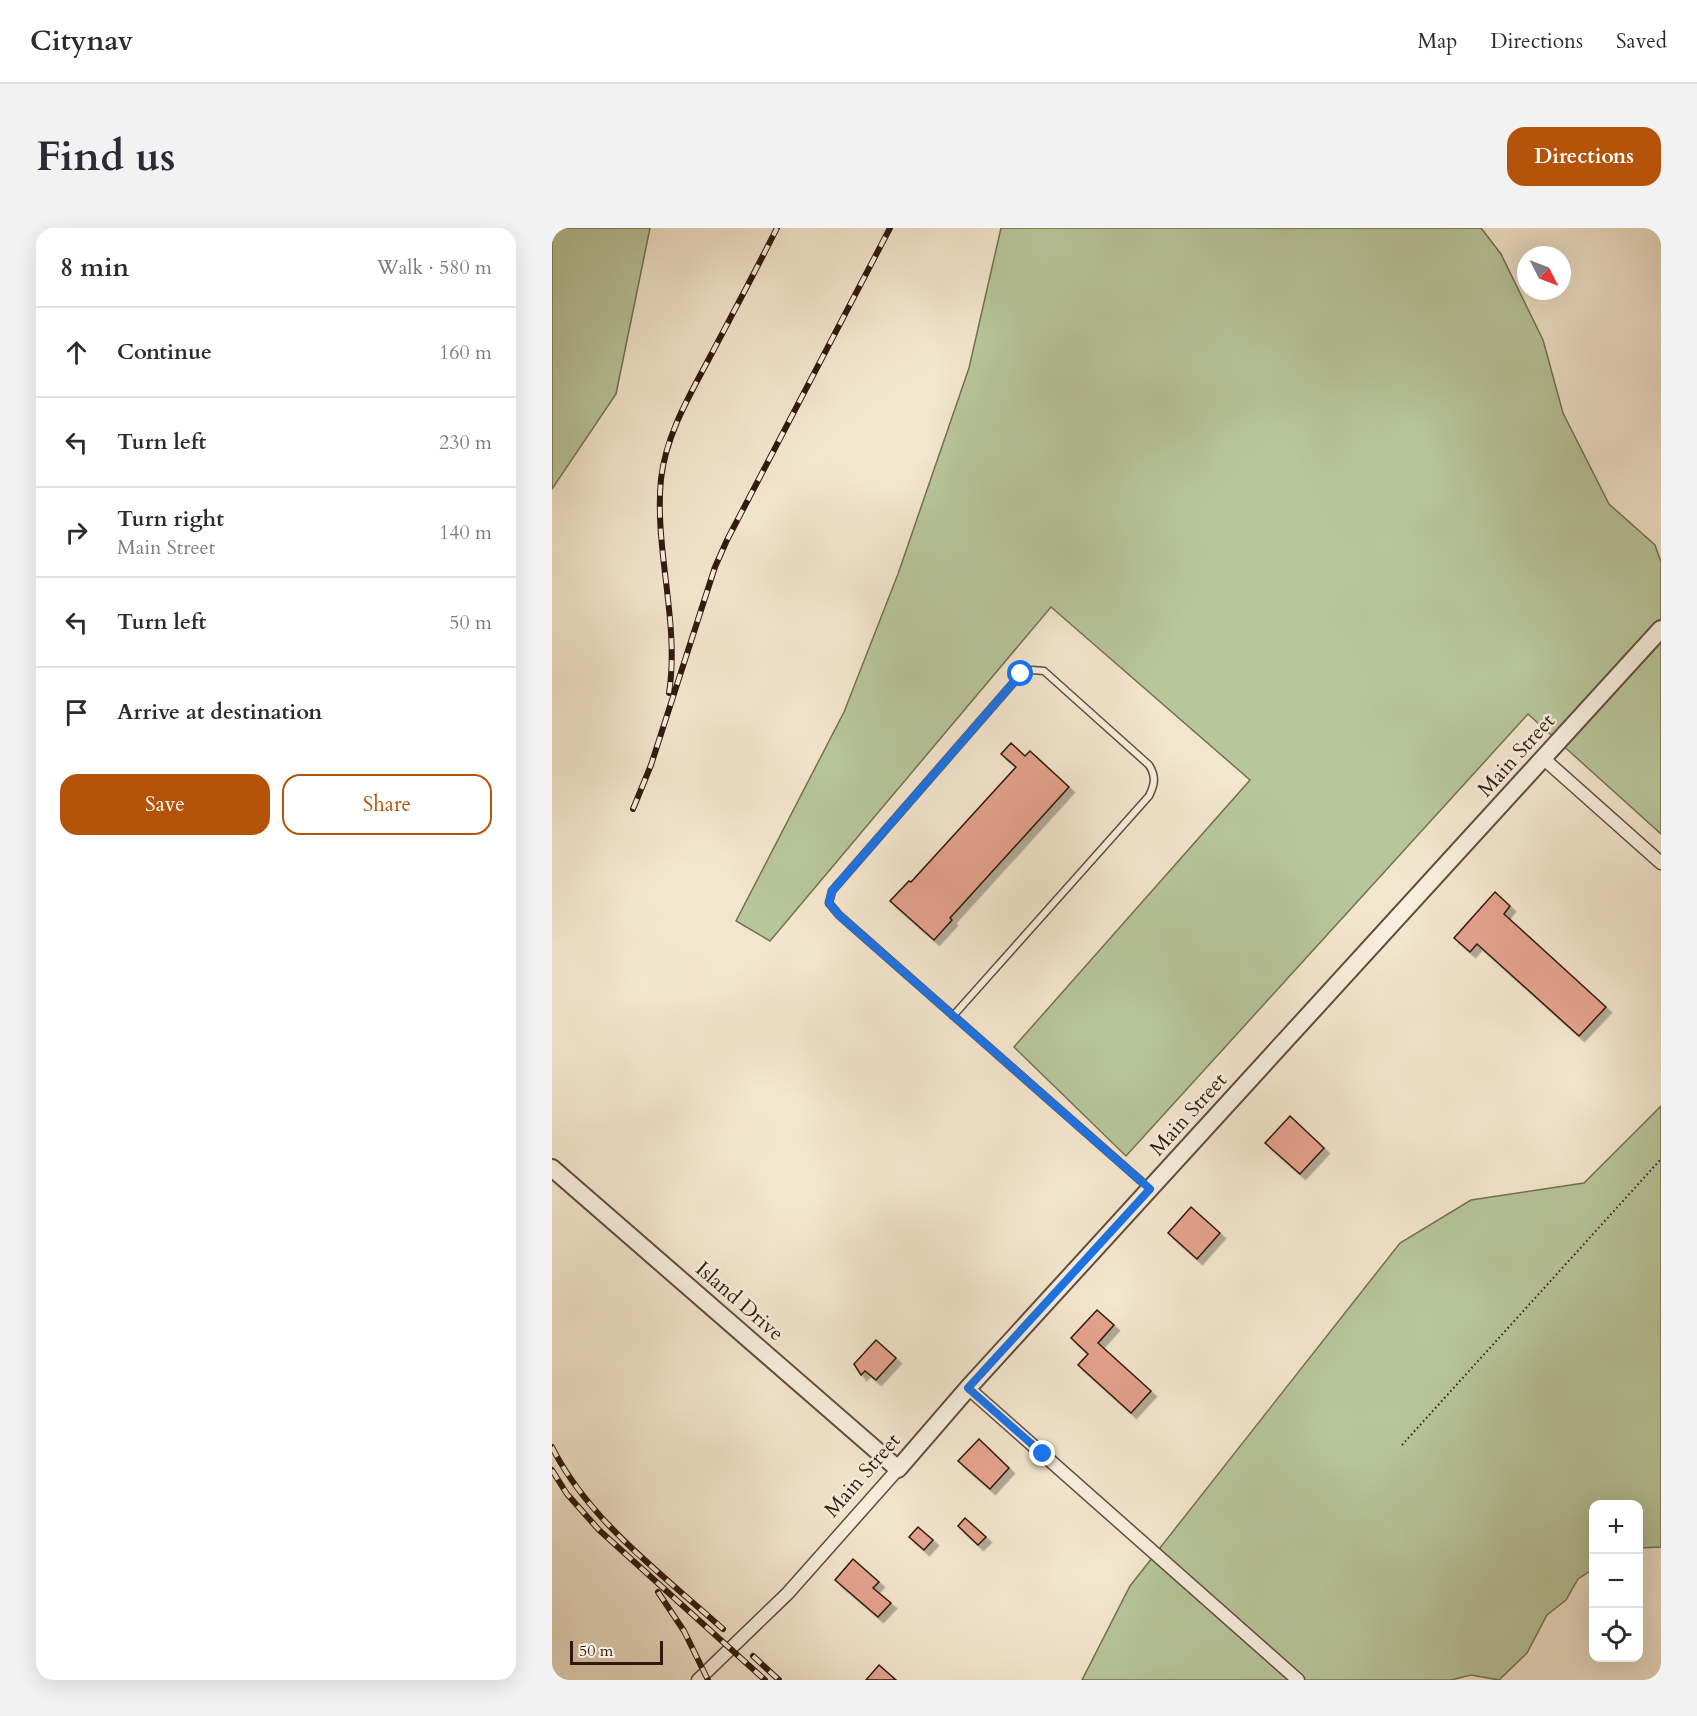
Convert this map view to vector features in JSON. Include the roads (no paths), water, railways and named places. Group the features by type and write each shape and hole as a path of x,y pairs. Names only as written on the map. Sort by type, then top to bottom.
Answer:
{"street":[{"name":"Main Street","path":"698,1680 788,1593 968,1388 1661,629"},
{"path":"1544,759 1661,863"},
{"name":"Island Drive","path":"552,1168 898,1469"},
{"path":"968,1388 1298,1680"}],"lane":[{"path":"953,1016 1149,796 1154,785 1155,774 1149,765 1044,671 1032,670 1021,674 832,891 829,903 839,915 953,1016 1150,1189"}],"railway":[{"path":"669,693 672,667 671,640 660,505 664,462 674,430 688,399 777,228"},
{"path":"633,809 651,765 715,567 890,228"},
{"path":"552,1447 567,1474 606,1523 723,1629"},
{"path":"552,1470 567,1494 599,1530 765,1680"},
{"path":"658,1592 684,1631 708,1680"},
{"path":"753,1656 779,1680"}]}
